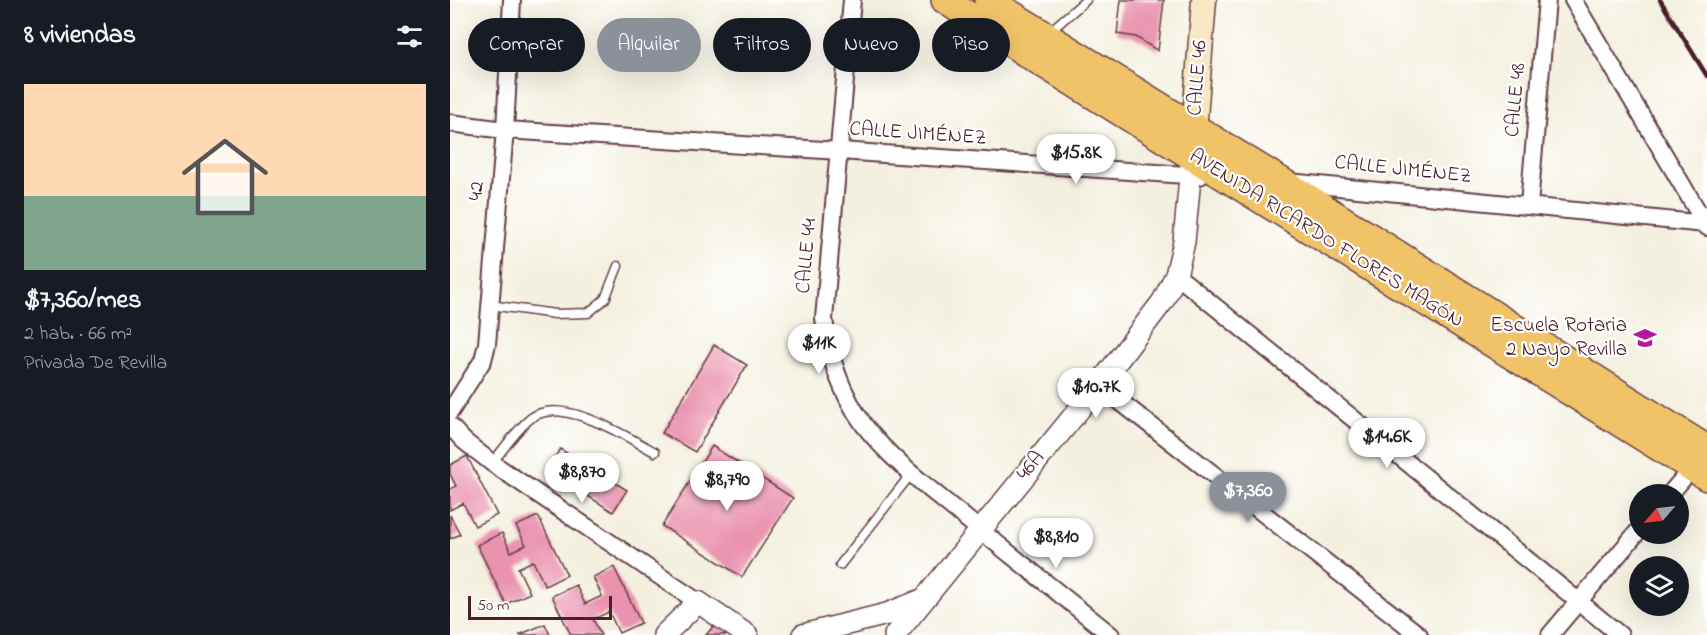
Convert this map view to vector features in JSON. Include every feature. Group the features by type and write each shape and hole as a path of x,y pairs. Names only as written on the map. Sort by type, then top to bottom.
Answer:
{"main road":[{"name":"AVENIDA RICARDO FLORES MAGÓN","path":"945,0 1194,127 1281,181 1703,461"},
{"name":"AVENIDA RICARDO FLORES MAGÓN","path":"988,0 1036,45 1190,166 1230,178 1703,461"},
{"name":"CALLE 46","path":"1190,166 1204,0"}],"street":[{"name":"42","path":"450,412 483,360 487,344 505,130 512,0"},
{"name":"CALLE 44","path":"852,0 824,319 828,349 838,380 863,423 876,440 910,474 1111,635"},
{"name":"CALLE 48","path":"1529,205 1547,0"},
{"path":"1573,0 1706,226"},
{"name":"CALLE JIMÉNEZ","path":"450,123 505,130 840,151 1190,166"},
{"name":"46A","path":"895,635 1099,385 1156,310 1176,275 1184,242 1190,166"},
{"name":"CALLE JIMÉNEZ","path":"1230,178 1529,205 1706,226"},
{"path":"1176,275 1620,635"},
{"path":"1099,385 1419,635"},
{"path":"450,426 492,464 747,635"},
{"path":"1680,484 1703,461"},
{"path":"1550,635 1629,543"},
{"path":"803,635 887,614 922,600"},
{"path":"664,635 698,602"}],"lane":[{"path":"1036,45 1086,0"},
{"path":"490,305 555,314 588,313 605,300 618,266"},
{"path":"492,464 533,416 558,412 580,414 655,452"},
{"path":"840,565 910,474"}],"building":[{"path":"1121,0 1164,0 1158,51 1136,37 1117,34"},
{"path":"714,345 747,365 695,452 662,433"},
{"path":"712,446 793,498 742,577 662,526"},
{"path":"560,449 627,490 613,512 547,470"},
{"path":"467,456 497,515 475,526 463,503 450,510 450,489 456,486 450,474 450,465"},
{"path":"450,515 460,534 450,539"},
{"path":"538,516 567,575 545,586 533,561 518,568 530,593 506,604 477,545 502,533 511,552 526,545 516,526"},
{"path":"614,567 641,623 619,633 609,612 593,619 601,635 571,635 552,596 576,585 585,604 602,596 593,577"},
{"path":"717,622 732,635 706,635"},
{"path":"545,624 550,635 519,635"}],"railway":[{"path":"1660,0 1707,76"}],"place":[{"name":"Escuela Rotaria 2 Nayo Revilla","path":"1645,338"}]}
